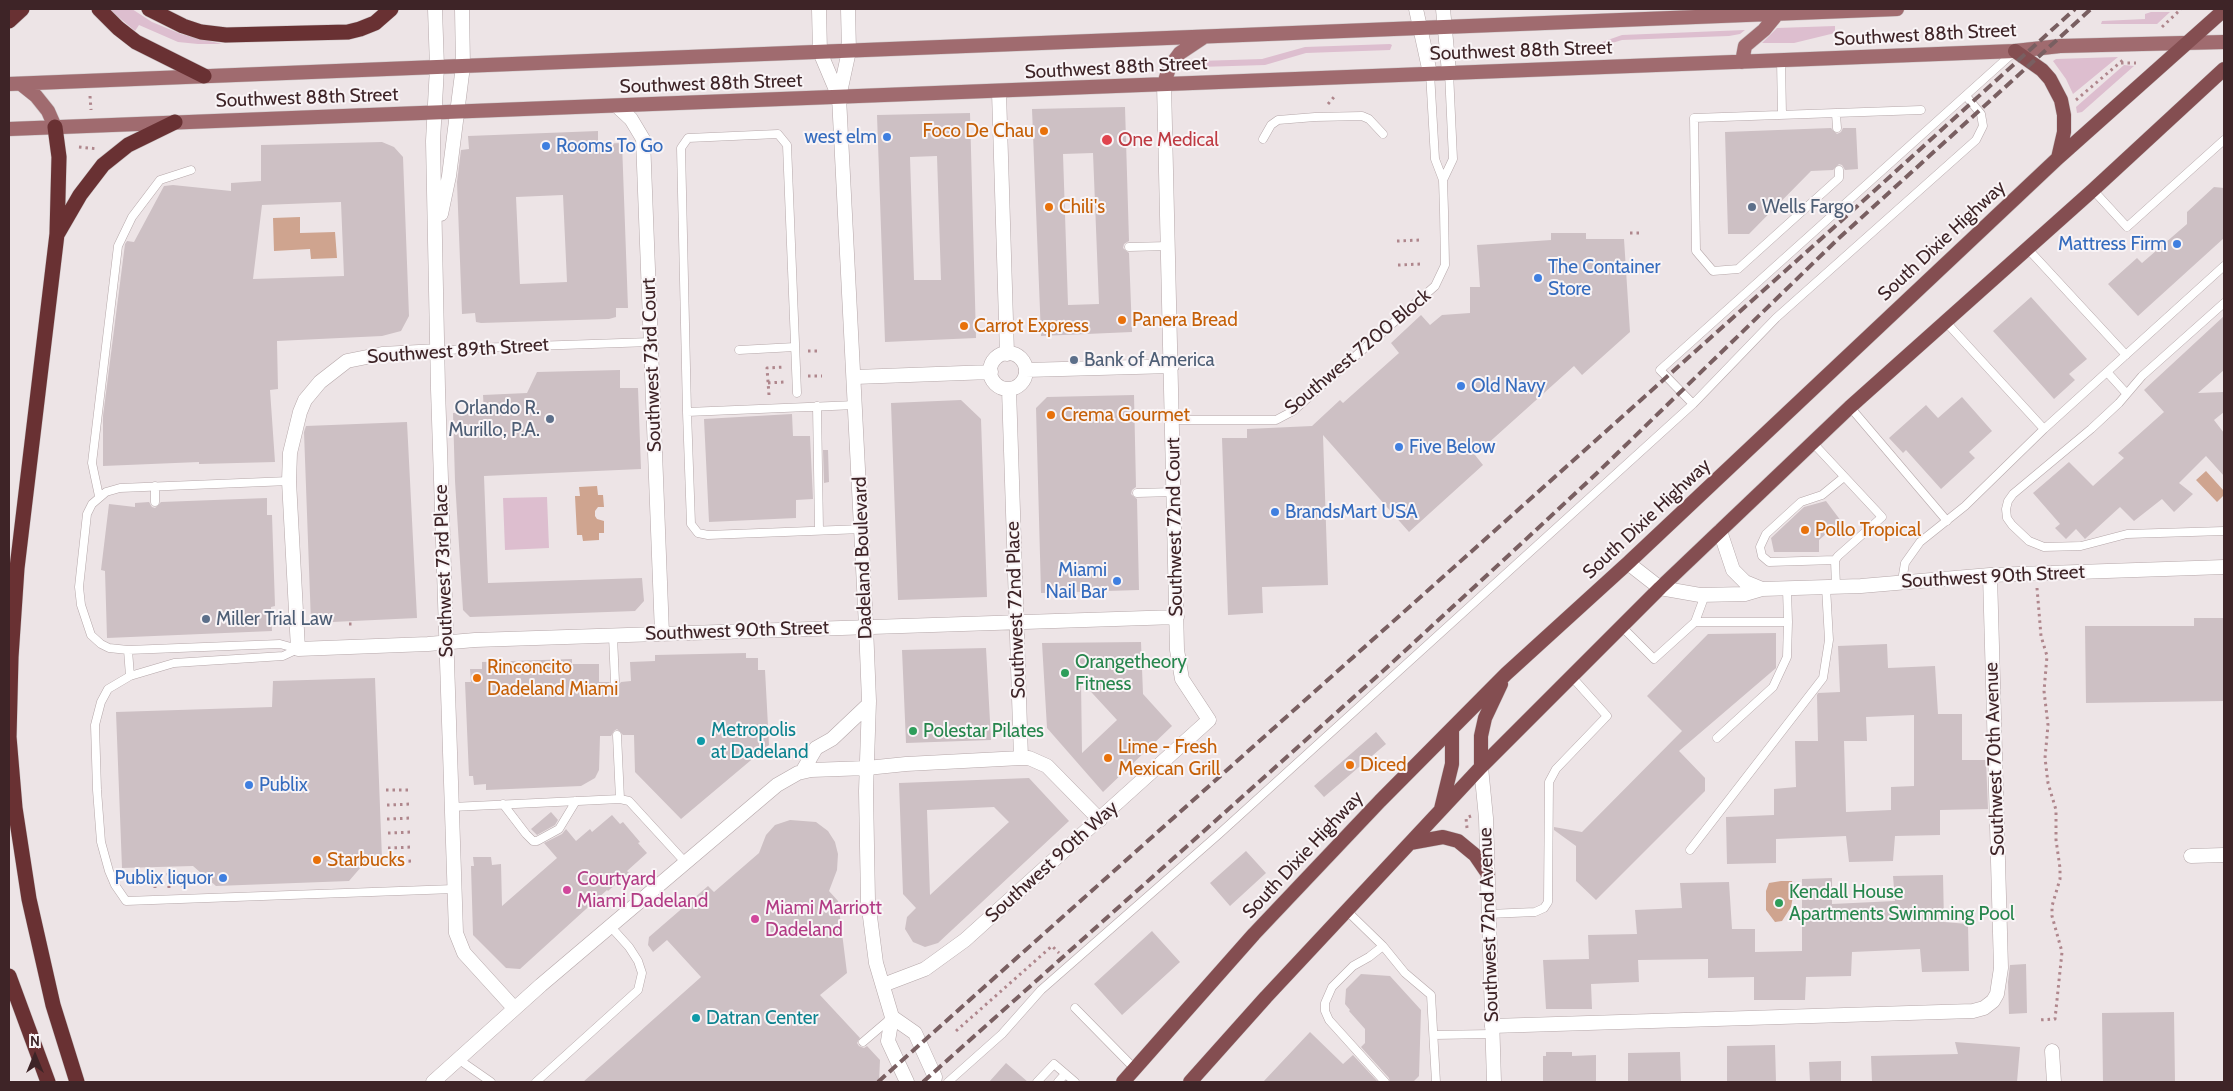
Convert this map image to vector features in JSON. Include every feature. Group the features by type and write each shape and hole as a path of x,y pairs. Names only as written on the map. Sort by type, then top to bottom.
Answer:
{"highway":[{"path":"9,20 22,9"},
{"path":"99,9 118,28 136,42 204,76"},
{"path":"149,9 183,26 201,32 226,35 348,32 376,23 391,9"},
{"name":"South Dixie Highway","path":"1123,1082 1254,934 1506,674 1628,563 2058,158 2224,10"},
{"path":"2015,51 2042,70 2050,79 2061,100 2064,115 2064,132 2058,158"},
{"path":"1190,1082 1481,767 1660,588 1850,407 2093,190 2224,69"},
{"path":"57,234 80,195 103,165 128,145 175,122"},
{"path":"55,127 60,157 57,234 17,568 10,657 9,737 15,808 32,914 53,1005 77,1082"},
{"path":"1481,767 1482,736 1485,718 1506,674"},
{"path":"1440,812 1452,764 1452,729"},
{"path":"1410,843 1443,837 1458,841 1475,855 1488,874"},
{"path":"9,976 48,1082"}],"main road":[{"name":"Southwest 88th Street","path":"15,84 1204,37 1744,12 1897,9"},
{"path":"1742,62 1745,46 1764,30 1780,11"},
{"path":"1164,84 1169,68 1180,53 1204,37"},
{"name":"Southwest 88th Street","path":"9,129 2015,51 2060,46 2224,42"},
{"path":"15,84 42,103 55,127"}],"street":[{"name":"Southwest 73rd Place","path":"435,9 437,67 434,112 438,351 456,933 460,947 514,1008"},
{"path":"436,235 449,176 458,112 463,66 462,9"},
{"path":"819,9 820,52"},
{"name":"Dadeland Boulevard","path":"848,9 850,50 839,97 855,377 869,704 866,848 869,906 874,952 892,1017 888,1041 906,1082"},
{"path":"1416,9 1430,73"},
{"path":"1443,9 1449,72"},
{"name":"Dadeland Boulevard","path":"820,52 839,97"},
{"name":"Southwest 72nd Court","path":"1164,84 1178,664 1182,679 1209,720"},
{"path":"999,92 1008,354"},
{"name":"Southwest 73rd Court","path":"617,106 631,119 643,139 662,634"},
{"name":"Southwest 89th Street","path":"298,649 289,481 290,453 300,412 311,392 329,374 347,361 368,355 438,351"},
{"path":"1008,354 1013,354 1022,360 1026,370 1020,385 1009,389 994,382 990,372 991,366 997,357 1008,354"},
{"path":"1026,370 1172,366"},
{"path":"855,377 990,372"},
{"name":"Southwest 72nd Place","path":"1009,389 1020,758"},
{"name":"Southwest 90th Street","path":"1720,531 1733,570 1745,582 1762,589"},
{"name":"Southwest 90th Street","path":"1628,563 1660,588 1705,595 1745,594 1762,589 1831,587 1990,575 2224,567"},
{"name":"Southwest 70th Avenue","path":"1492,1030 1973,1012 1984,1008 1993,1001 1997,994 2000,968 1990,575"},
{"name":"Southwest 90th Street","path":"298,649 866,626 1177,617"},
{"path":"802,772 816,748 832,739 869,704"},
{"name":"Southwest 90th Way","path":"883,985 925,969 948,954 1100,820 1209,720"},
{"path":"433,1082 514,1008 767,792 788,778 802,772 1020,758 1039,762 1056,772 1100,820"},
{"name":"Southwest 72nd Avenue","path":"1481,767 1486,818 1494,1082"},
{"path":"2191,856 2224,855"},
{"path":"892,1017 915,1033 935,1077 934,1082"},
{"path":"2052,1051 2054,1082"}],"lane":[{"path":"1693,404 1660,370 2015,51"},
{"path":"1781,60 1782,115"},
{"name":"Southwest 7200 Block","path":"1443,180 1453,159 1449,72"},
{"name":"Southwest 7200 Block","path":"1173,420 1276,420 1293,411 1435,286 1445,265 1443,180 1435,159 1430,73"},
{"path":"948,1082 1002,1034 1041,990 1219,834 1693,404 1776,318 1976,140 1983,126 1981,114 1966,96"},
{"path":"1839,170 1840,178 1738,269 1713,271 1696,251 1694,118 1921,110"},
{"path":"1836,114 1837,128"},
{"path":"1263,139 1272,124 1278,120 1323,116 1362,116 1369,119 1383,134"},
{"path":"798,393 787,145 778,134 688,138 681,148 687,412 691,524 693,530 708,535 862,528"},
{"path":"2093,190 2127,227 2224,140"},
{"path":"99,496 92,462 115,294 118,246 132,217 160,180 191,170"},
{"path":"1129,247 1168,246"},
{"path":"2027,248 2126,355"},
{"path":"1902,581 1905,563 1914,548 1965,506 2044,429 2224,266"},
{"path":"2224,303 2142,376 2091,429 2013,494 2008,501 2006,509 2007,518 2012,525 2029,542 2044,547 2081,546 2127,534 2224,531"},
{"path":"1945,321 2044,429"},
{"name":"Southwest 89th Street","path":"438,351 651,342"},
{"path":"739,350 795,347"},
{"path":"2107,372 2126,393"},
{"path":"687,412 856,404"},
{"path":"817,406 819,530"},
{"path":"1850,407 1947,521"},
{"path":"1690,850 1823,678 1829,640 1831,587 1835,560 1882,517 1812,443"},
{"path":"1835,560 1769,562 1762,556 1760,547 1763,537 1800,502 1822,495 1844,477"},
{"path":"289,481 120,488 99,496 87,514 79,573 82,605 92,635 101,644 109,648 128,650 280,644 298,649"},
{"path":"155,486 155,502"},
{"path":"1136,493 1174,492"},
{"path":"1716,738 1773,687 1787,658 1788,589"},
{"path":"1622,627 1654,659 1695,622 1705,595"},
{"path":"1695,622 1788,622"},
{"path":"613,636 615,682"},
{"path":"298,649 283,656 174,663 130,676 108,689 101,702 95,725 101,842 109,872 126,901 454,889"},
{"path":"128,650 130,676"},
{"path":"1489,914 1535,912 1544,908 1548,902 1549,782 1556,769 1607,716 1572,678"},
{"path":"617,736 620,799"},
{"path":"452,807 620,799 629,802 685,862"},
{"path":"503,804 526,834 533,841 537,841 558,829 576,802"},
{"path":"1347,911 1383,946 1405,973 1431,996 1436,1082"},
{"path":"536,1082 638,990 642,973 638,961 629,947 610,927"},
{"path":"1383,946 1346,973 1332,987 1325,1002 1325,1012 1329,1020 1385,1082"},
{"path":"1075,1008 1135,1069"},
{"path":"863,1042 892,1017"},
{"path":"1434,1035 1492,1030"},
{"path":"458,1059 491,1082"},
{"path":"1037,1082 1054,1064 1075,1082"},
{"path":"1058,1082 1065,1074"}],"path":[{"path":"2166,24 2181,9"},
{"path":"2075,101 2127,57"},
{"path":"2120,63 2136,64"},
{"path":"90,95 91,110"},
{"path":"91,141 91,148"},
{"path":"79,147 100,149"},
{"path":"1630,233 1640,233"},
{"path":"1397,241 1421,240"},
{"path":"1398,265 1422,264"},
{"path":"2036,580 2041,636 2047,656 2044,691 2048,725 2045,758 2048,783 2056,810 2056,840 2060,868 2060,880 2052,906 2052,916 2062,952 2054,1020 2039,1020"},
{"path":"386,790 411,790"},
{"path":"387,804 412,804"},
{"path":"1468,833 1466,818 1472,816"},
{"path":"387,819 412,818"},
{"path":"388,833 413,832"},
{"path":"388,848 413,847"},
{"path":"389,862 414,861"},
{"path":"168,873 169,889"},
{"path":"182,873 183,888"},
{"path":"154,874 155,889"},
{"path":"956,1031 1052,946 1059,953"}],"shaded area":[{"path":"109,9 132,9 152,22 181,34 222,44 178,42 139,25 135,31"},
{"path":"2151,12 2170,12 2157,24 2101,24 2102,21 2145,19 2145,14"},
{"path":"1835,26 1835,33 1794,43 1762,43 1777,28"},
{"path":"1745,30 1740,34 1729,36 1622,40 1582,52 1582,49 1622,35"},
{"path":"1392,45 1390,50 1306,53 1265,65 1199,67 1197,65 1199,61 1262,59 1305,47"},
{"path":"2118,57 2073,94 2066,79 2053,61 2056,59"},
{"path":"2124,65 2134,66 2082,112 2077,113 2076,107"},
{"path":"300,217 300,233 335,232 337,258 311,259 310,249 274,251 273,218"},
{"path":"2206,471 2224,491 2224,495 2217,502 2196,480"},
{"path":"597,486 598,495 603,495 604,507 598,507 595,511 595,516 597,519 604,521 604,533 599,533 599,540 583,541 582,535 577,535 575,496 580,496 579,487"},
{"path":"547,497 549,548 505,550 503,498"},
{"name":"Kendall House Apartments Swimming Pool","path":"1792,881 1794,891 1791,907 1782,921 1775,922 1766,910 1766,891 1769,883"}],"building":[{"path":"1125,107 1129,241 1124,244 1123,248 1129,253 1132,332 1041,336 1032,109","holes":["1093,153 1099,304 1068,305 1063,154"]},
{"path":"970,113 976,338 885,342 877,115","holes":["937,156 941,280 914,280 910,157"]},
{"name":"Wells Fargo","path":"1831,128 1837,134 1843,128 1856,128 1858,169 1845,170 1839,164 1833,170 1811,171 1749,234 1728,234 1725,132"},
{"path":"598,131 598,144 622,143 628,308 616,308 616,317 609,319 481,323 476,322 475,313 462,314 457,182 461,150 469,149 468,136","holes":["563,195 567,282 520,284 516,197"]},
{"path":"382,142 394,147 403,157 409,316 401,331 382,336 277,341 278,389 270,390 275,462 199,464 199,462 103,466 103,416 125,244 127,241 134,242 164,186 173,185 231,191 231,183 261,181 261,145","holes":["341,202 344,276 253,279 262,205"]},
{"path":"2214,187 2224,188 2224,238 2138,316 2108,284 2137,258 2142,263 2187,224 2187,212"},
{"path":"1551,233 1586,233 1586,239 1624,239 1630,332 1582,375 1574,366 1475,455 1483,465 1409,532 1323,435 1328,585 1262,587 1263,613 1228,615 1222,438 1247,438 1247,429 1312,426 1340,400 1343,403 1399,353 1391,343 1421,315 1430,325 1442,315 1470,313 1470,287 1480,287 1477,245 1551,240"},
{"path":"2031,297 2087,359 2069,374 2075,380 2054,399 1993,331"},
{"path":"2224,316 2224,370 2198,393 2224,392 2224,412 2214,420 2224,433 2224,476 2206,456 2179,483 2193,494 2174,512 2162,499 2134,521 2120,507 2085,539 2076,529 2066,539 2055,528 2060,524 2033,493 2069,462 2093,486 2124,458 2118,453 2164,412 2144,390"},
{"path":"620,370 620,388 638,388 641,469 484,476 488,583 642,578 644,601 635,611 470,617 463,610 453,413 484,412 483,395 527,393 537,372"},
{"path":"1134,395 1136,487 1132,490 1131,494 1137,499 1139,590 1041,593 1036,408 1047,397"},
{"path":"1962,397 1992,431 1969,452 1975,458 1941,489 1906,450 1903,453 1889,438 1926,405 1938,418"},
{"path":"961,400 981,419 987,597 898,600 891,403"},
{"path":"792,414 793,436 810,436 813,499 796,500 796,518 709,522 704,419"},
{"path":"407,422 417,618 311,623 304,432 306,426"},
{"path":"823,450 828,450 829,482 824,483"},
{"path":"267,498 267,515 272,515 275,606 271,607 272,631 107,638 105,571 101,570 109,504 135,507 135,503 149,502 155,508 161,502"},
{"name":"Pollo Tropical","path":"1826,501 1841,521 1819,540 1819,552 1774,552 1771,538 1804,507"},
{"path":"2194,618 2224,618 2224,701 2086,703 2085,626 2194,626"},
{"path":"1776,633 1776,668 1679,751 1705,778 1705,791 1596,900 1576,881 1576,846 1554,830 1554,827 1582,832 1682,731 1647,696 1708,634"},
{"path":"1141,642 1143,694 1172,726 1103,792 1047,728 1042,643","holes":["1081,681 1117,720 1082,753"]},
{"path":"1887,644 1888,668 1935,666 1938,714 1962,714 1962,760 1986,760 1988,809 1940,810 1940,835 1895,836 1893,861 1849,862 1846,836 1776,839 1776,863 1727,864 1726,817 1774,815 1774,789 1796,787 1795,741 1818,741 1817,695 1818,693 1840,692 1838,646","holes":["1914,715 1914,786 1891,787 1891,810 1846,812 1844,741 1867,741 1866,717"]},
{"path":"986,648 991,740 906,743 902,650"},
{"name":"Metropolis at Dadeland","path":"746,653 746,658 758,658 758,670 765,670 769,745 681,819 635,772 634,735 623,735 617,729 611,736 600,736 599,770 595,778 581,786 486,790 486,784 474,785 473,776 469,776 465,682 471,682 470,669 482,669 482,662 572,659 572,664 599,664 599,682 609,682 615,688 621,682 631,681 630,662 655,661 655,655"},
{"path":"375,678 382,859 368,859 349,881 216,886 193,866 122,868 116,712 272,707 273,681"},
{"name":"Diced","path":"1376,732 1386,744 1324,797 1314,786"},
{"path":"1029,778 1069,821 938,943 925,947 913,942 905,929 907,917 916,908 903,894 899,783","holes":["994,807 1009,822 930,895 927,810"]},
{"path":"551,812 558,820 555,825 537,835 531,829"},
{"name":"Courtyard Miami Dadeland","path":"612,815 620,824 623,822 647,853 627,871 629,873 607,890 520,969 506,968 473,935 471,866 474,866 473,857 491,857 492,865 501,864 502,906 557,858 544,843 562,834 566,829 576,841 590,829 592,832"},
{"path":"790,820 816,822 828,831 835,842 838,854 837,870 829,891 838,901 847,973 820,995 860,1038 857,1043 859,1046 864,1048 867,1046 880,1060 879,1082 583,1082 701,977 667,940 653,952 648,945 649,937 708,886 714,892 759,853 766,835 775,825"},
{"path":"1246,851 1266,873 1230,906 1210,883"},
{"path":"1943,875 1944,922 1968,924 1969,971 1922,972 1920,949 1852,952 1851,976 1806,977 1805,1000 1754,1000 1754,977 1708,978 1708,959 1638,960 1639,982 1591,984 1592,1009 1546,1009 1543,960 1589,959 1588,935 1637,934 1635,910 1682,908 1680,883 1729,882 1732,929 1755,929 1755,952 1802,951 1802,879 1832,878 1832,904 1895,901 1893,876"},
{"path":"1152,931 1180,962 1122,1015 1094,984"},
{"path":"2026,964 2027,1013 2009,1014 2008,982 2010,965"},
{"path":"1361,974 1390,976 1421,1010 1419,1076 1413,1082 1390,1082 1389,1078 1361,1047 1365,1043 1365,1029 1345,1004 1346,989"},
{"path":"2174,1012 2175,1082 2103,1082 2102,1013"},
{"path":"1310,1032 1343,1064 1353,1055 1378,1082 1263,1082"},
{"path":"1955,1042 2020,1047 2017,1082 1872,1082 1871,1056 1958,1054"},
{"path":"1775,1045 1776,1082 1727,1082 1727,1046"},
{"path":"1546,1052 1572,1052 1572,1056 1596,1055 1596,1082 1543,1082 1543,1056 1546,1056"},
{"path":"1680,1052 1681,1081 1628,1082 1628,1053"},
{"path":"1841,1061 1841,1082 1810,1082 1809,1062"},
{"path":"1006,1063 1028,1082 989,1082"}],"railway":[{"path":"878,1082 1831,230 2075,9"},
{"path":"923,1082 1383,671 1596,474 1838,239 2091,9"}],"place":[{"name":"Foco De Chau","path":"1044,131"},
{"name":"west elm","path":"887,137"},
{"name":"One Medical","path":"1107,140"},
{"name":"Rooms To Go","path":"546,146"},
{"name":"Chili's","path":"1049,207"},
{"name":"Wells Fargo","path":"1752,207"},
{"name":"Mattress Firm","path":"2177,244"},
{"name":"The Container Store","path":"1538,278"},
{"name":"Panera Bread","path":"1122,320"},
{"name":"Carrot Express","path":"964,326"},
{"name":"Bank of America","path":"1074,360"},
{"name":"Old Navy","path":"1461,386"},
{"name":"Crema Gourmet","path":"1051,415"},
{"name":"Orlando R. Murillo, P.A.","path":"550,419"},
{"name":"Five Below","path":"1399,447"},
{"name":"BrandsMart USA","path":"1275,512"},
{"name":"Pollo Tropical","path":"1805,530"},
{"name":"Miami Nail Bar","path":"1117,581"},
{"name":"Miller Trial Law","path":"206,619"},
{"name":"Orangetheory Fitness","path":"1065,673"},
{"name":"Rinconcito Dadeland Miami","path":"477,678"},
{"name":"Polestar Pilates","path":"913,731"},
{"name":"Metropolis at Dadeland","path":"701,741"},
{"name":"Lime - Fresh Mexican Grill","path":"1108,758"},
{"name":"Diced","path":"1350,765"},
{"name":"Publix","path":"249,785"},
{"name":"Starbucks","path":"317,860"},
{"name":"Publix liquor","path":"223,878"},
{"name":"Courtyard Miami Dadeland","path":"567,890"},
{"name":"Kendall House Apartments Swimming Pool","path":"1779,903"},
{"name":"Miami Marriott Dadeland","path":"755,919"},
{"name":"Datran Center","path":"696,1018"}]}
